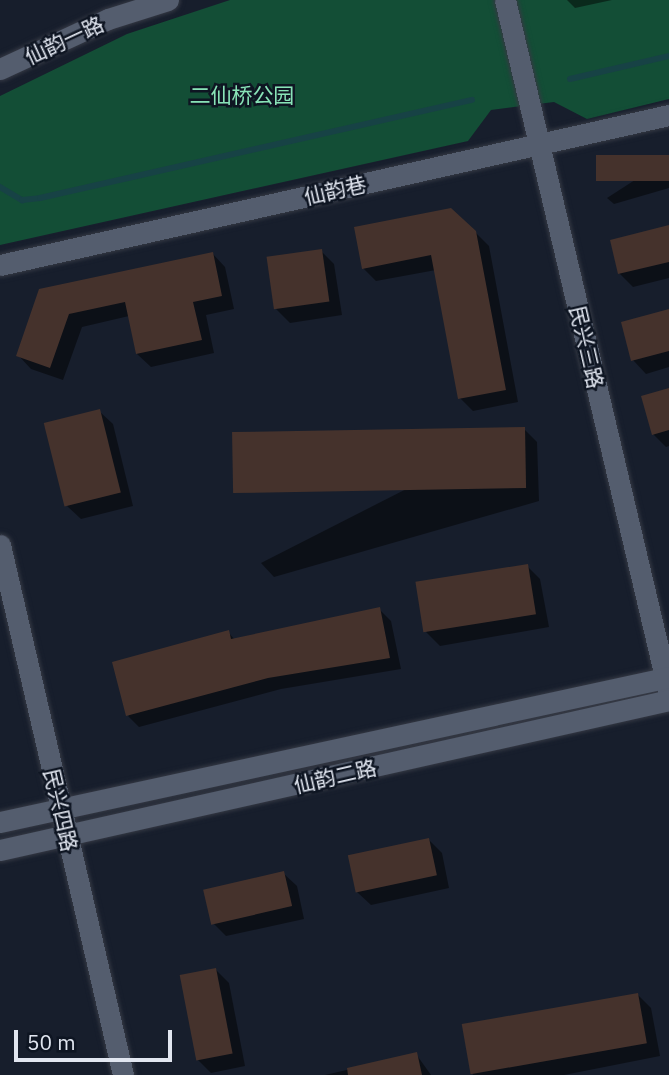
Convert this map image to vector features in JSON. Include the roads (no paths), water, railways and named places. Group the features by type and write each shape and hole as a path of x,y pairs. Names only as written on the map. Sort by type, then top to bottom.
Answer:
{"street":[{"name":"仙韵一路","path":"0,69 108,19 168,0"},
{"name":"民兴三路","path":"505,0 668,683"},
{"name":"仙韵巷","path":"0,265 669,115"},
{"name":"民兴四路","path":"0,545 123,1075"},
{"name":"仙韵二路","path":"0,822 668,683"},
{"name":"仙韵二路","path":"0,850 669,700"}],"waterway":[{"path":"570,79 669,56"},
{"path":"0,187 22,200 40,198 472,100"}],"park label":[{"name":"二仙桥公园","path":"242,95"}]}
